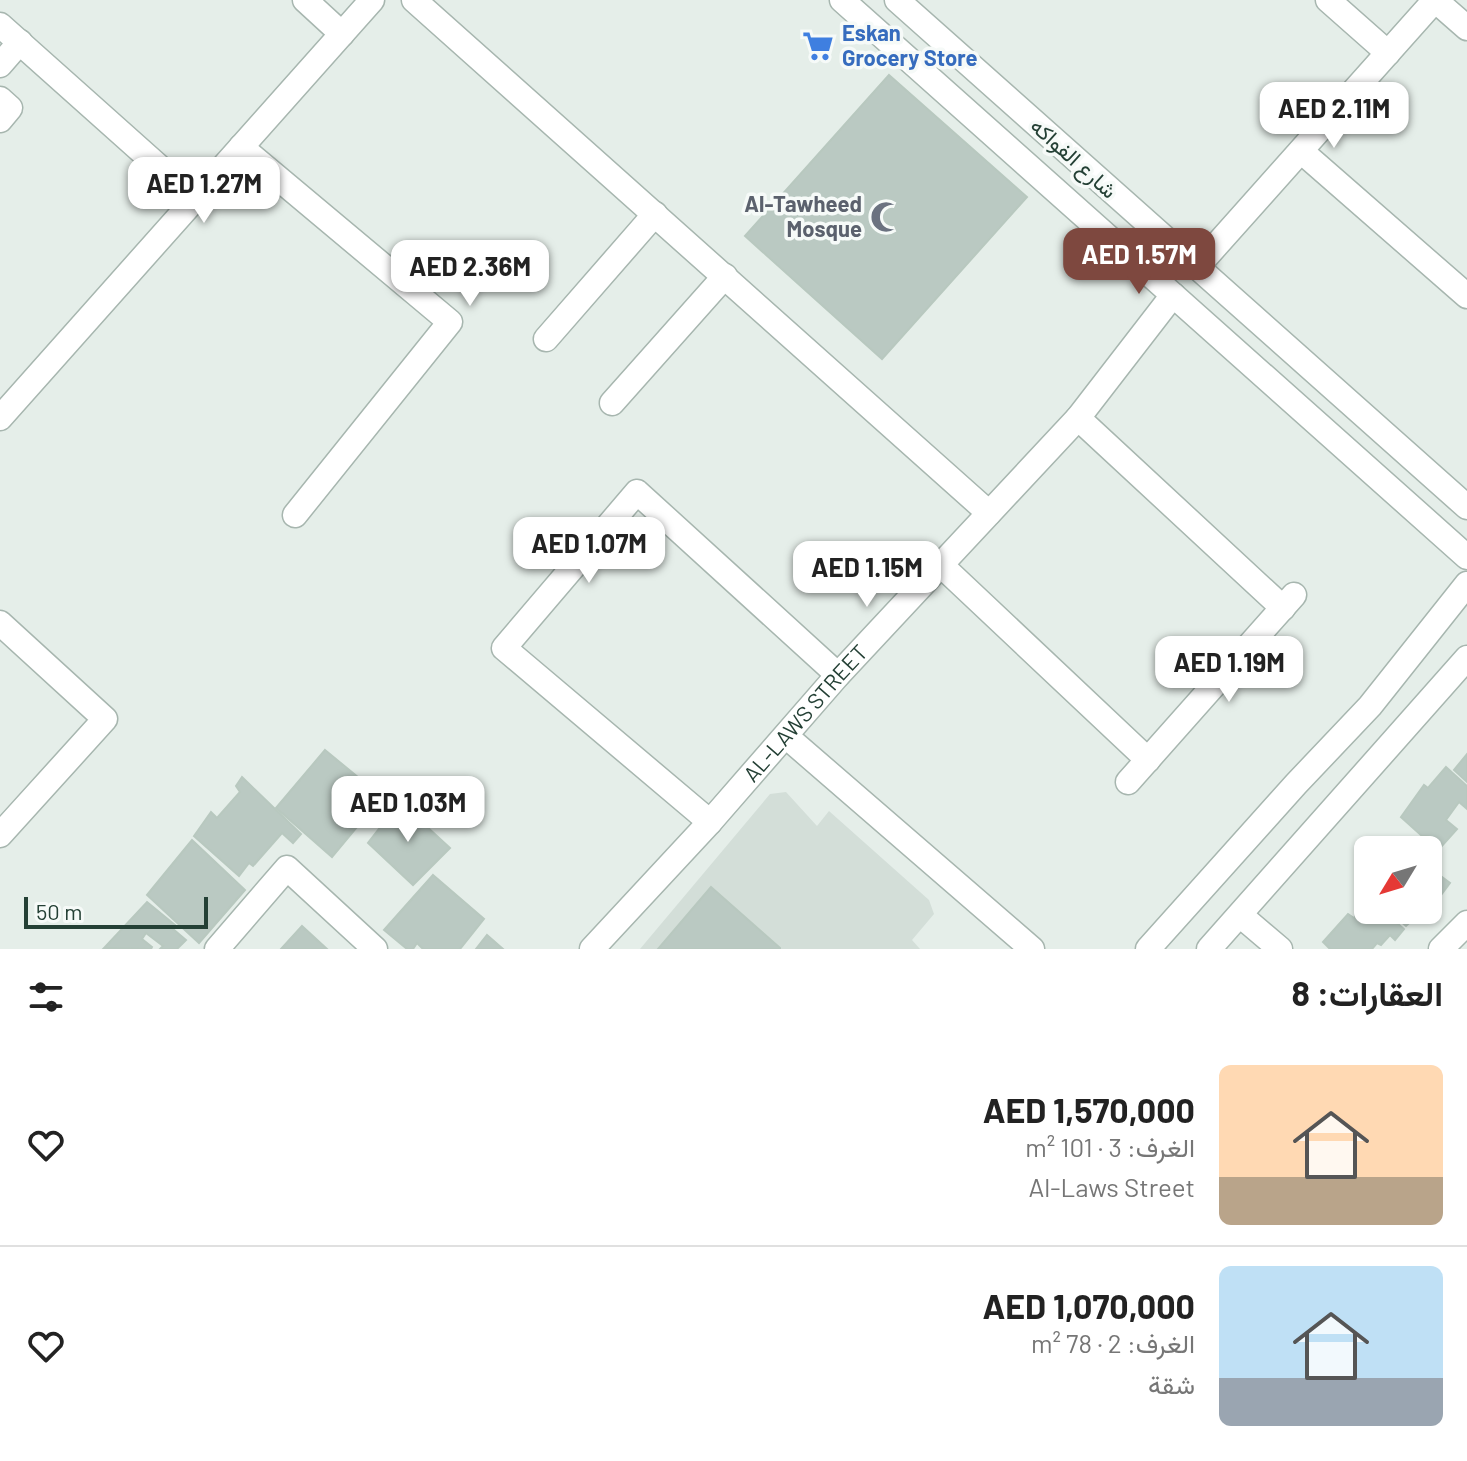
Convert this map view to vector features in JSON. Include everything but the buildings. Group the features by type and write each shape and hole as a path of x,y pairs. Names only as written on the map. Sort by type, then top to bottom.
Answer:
{"street":[{"path":"305,0 342,34"},
{"path":"0,418 372,0"},
{"path":"414,0 989,513"},
{"path":"842,0 1467,557"},
{"name":"شارع الفواكه","path":"897,0 1467,507"},
{"path":"1328,0 1388,53"},
{"path":"1197,267 1435,0 1467,28"},
{"path":"0,25 195,199"},
{"path":"0,65 20,42"},
{"path":"0,99 10,108 0,120"},
{"path":"241,147 450,322 295,515"},
{"path":"1301,151 1467,296"},
{"path":"546,339 655,214"},
{"path":"612,403 725,276"},
{"name":"AL-LAWS STREET","path":"592,949 787,737 838,675 1078,418 1173,295"},
{"path":"1078,418 1289,601 1128,782"},
{"path":"710,822 504,648 637,492 838,675"},
{"path":"941,565 1148,760"},
{"path":"1148,949 1370,706 1467,584"},
{"path":"0,623 105,719 0,835"},
{"path":"1209,949 1467,658"},
{"path":"787,737 1032,949"},
{"path":"217,949 287,868 375,949"},
{"path":"1240,915 1280,949"},
{"path":"1441,949 1467,923"}],"shaded area":[{"path":"786,792 817,826 829,811 929,900 934,914 912,940 920,949 640,949 770,794"}],"place":[{"name":"Eskan Grocery Store","path":"818,46"},
{"name":"Al-Tawheed Mosque","path":"886,217"}]}
